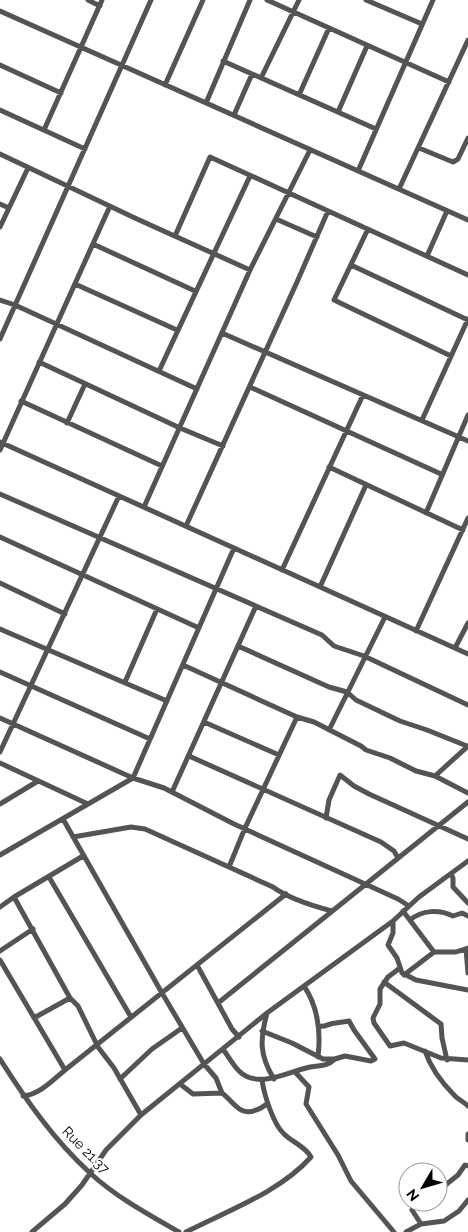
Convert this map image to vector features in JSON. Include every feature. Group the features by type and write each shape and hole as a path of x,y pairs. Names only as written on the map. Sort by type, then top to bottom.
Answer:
{"street":[{"path":"44,130 101,3 88,0"},
{"path":"0,339 152,0"},
{"path":"165,85 203,0"},
{"path":"206,103 250,0"},
{"path":"267,0 449,82"},
{"path":"261,78 299,0"},
{"path":"366,0 422,24"},
{"path":"358,171 433,0"},
{"path":"0,11 468,220"},
{"path":"299,95 329,28"},
{"path":"399,189 468,40"},
{"path":"338,112 367,46"},
{"path":"223,62 376,129"},
{"path":"0,66 61,93"},
{"path":"234,115 252,74"},
{"path":"1,111 85,149"},
{"path":"419,148 453,162 458,159 468,138"},
{"path":"144,507 250,270 310,150"},
{"path":"0,154 250,270"},
{"path":"175,236 210,157 468,275"},
{"path":"0,226 28,168"},
{"path":"159,372 250,176"},
{"path":"0,204 9,208"},
{"path":"0,450 110,206"},
{"path":"186,526 328,211"},
{"path":"427,256 447,211"},
{"path":"276,219 317,237"},
{"path":"368,229 334,300 451,356"},
{"path":"93,244 195,291"},
{"path":"351,265 468,320 422,420"},
{"path":"75,284 178,330"},
{"path":"0,300 197,389"},
{"path":"222,332 468,441"},
{"path":"39,362 223,446"},
{"path":"67,423 85,384"},
{"path":"250,387 442,474"},
{"path":"282,570 363,394"},
{"path":"21,401 162,466"},
{"path":"426,513 468,415"},
{"path":"2,442 468,654"},
{"path":"329,468 463,530"},
{"path":"320,587 366,485"},
{"path":"0,494 256,606 322,636 334,646 364,656 468,705"},
{"path":"0,752 119,496"},
{"path":"416,631 468,518"},
{"path":"0,537 199,628"},
{"path":"0,856 133,778 234,548"},
{"path":"0,583 65,614"},
{"path":"172,792 256,606"},
{"path":"125,682 157,609"},
{"path":"329,730 385,617"},
{"path":"455,648 468,623"},
{"path":"0,629 167,701"},
{"path":"238,646 347,692 356,700 400,721 468,746 435,776"},
{"path":"183,665 297,717 314,722 366,750 390,758 416,771 435,776 468,793"},
{"path":"0,672 150,739"},
{"path":"229,867 245,828 297,717"},
{"path":"0,718 133,778 172,792 409,906"},
{"path":"204,722 279,754"},
{"path":"189,756 381,842 394,852 398,858"},
{"path":"0,763 88,804"},
{"path":"326,818 329,800 340,775 358,788 468,839"},
{"path":"0,804 38,781"},
{"path":"218,1003 468,802"},
{"path":"63,819 182,1028 204,1064 216,1078 222,1093 239,1110 245,1112 255,1111 267,1104"},
{"path":"73,837 131,827 145,829 286,894 314,906 332,911"},
{"path":"0,907 84,856"},
{"path":"32,1232 64,1204 91,1174 106,1150 141,1115 267,1013 393,921 409,906 468,861"},
{"path":"451,874 453,886 468,903"},
{"path":"49,877 131,1017"},
{"path":"23,1096 37,1092 286,894"},
{"path":"14,897 70,998 78,1006 96,1044 141,1115"},
{"path":"403,912 434,952"},
{"path":"410,920 416,915 425,912 444,912 453,916 462,913 468,916"},
{"path":"393,921 393,932 388,945 397,958 401,972 404,975 416,980 468,990"},
{"path":"0,951 33,929"},
{"path":"404,975 434,952 456,952 467,948 468,973"},
{"path":"0,960 65,1070"},
{"path":"197,965 232,1029 239,1037"},
{"path":"400,968 384,982 380,989 380,1004 373,1018 374,1023 390,1046 404,1042 447,1060 468,1060"},
{"path":"384,982 441,1024 447,1060"},
{"path":"304,986 310,995 316,1012 318,1057"},
{"path":"34,1018 70,998"},
{"path":"267,1013 261,1039 264,1057 274,1078"},
{"path":"262,1031 292,1042 327,1060 346,1056 371,1061 375,1059 354,1030 350,1021 341,1024 335,1022 325,1027 318,1026"},
{"path":"120,1080 152,1048 182,1028"},
{"path":"224,1049 240,1072 262,1080 307,1068 321,1067 334,1059"},
{"path":"425,1051 438,1077 457,1098 468,1106"},
{"name":"Rue 21.37","path":"0,1059 23,1096 53,1134 91,1174 153,1217 179,1232"},
{"path":"295,1072 309,1087 306,1104 338,1155 351,1181 394,1232"},
{"path":"186,1232 272,1188 311,1157 307,1151 281,1132 267,1104 262,1080"},
{"path":"180,1084 193,1094 222,1093"},
{"path":"468,1134 468,1140"},
{"path":"448,1183 458,1175 465,1165 468,1166"},
{"path":"406,1232 421,1224 444,1221 459,1211 468,1200"},
{"path":"413,1212 421,1224"}]}
